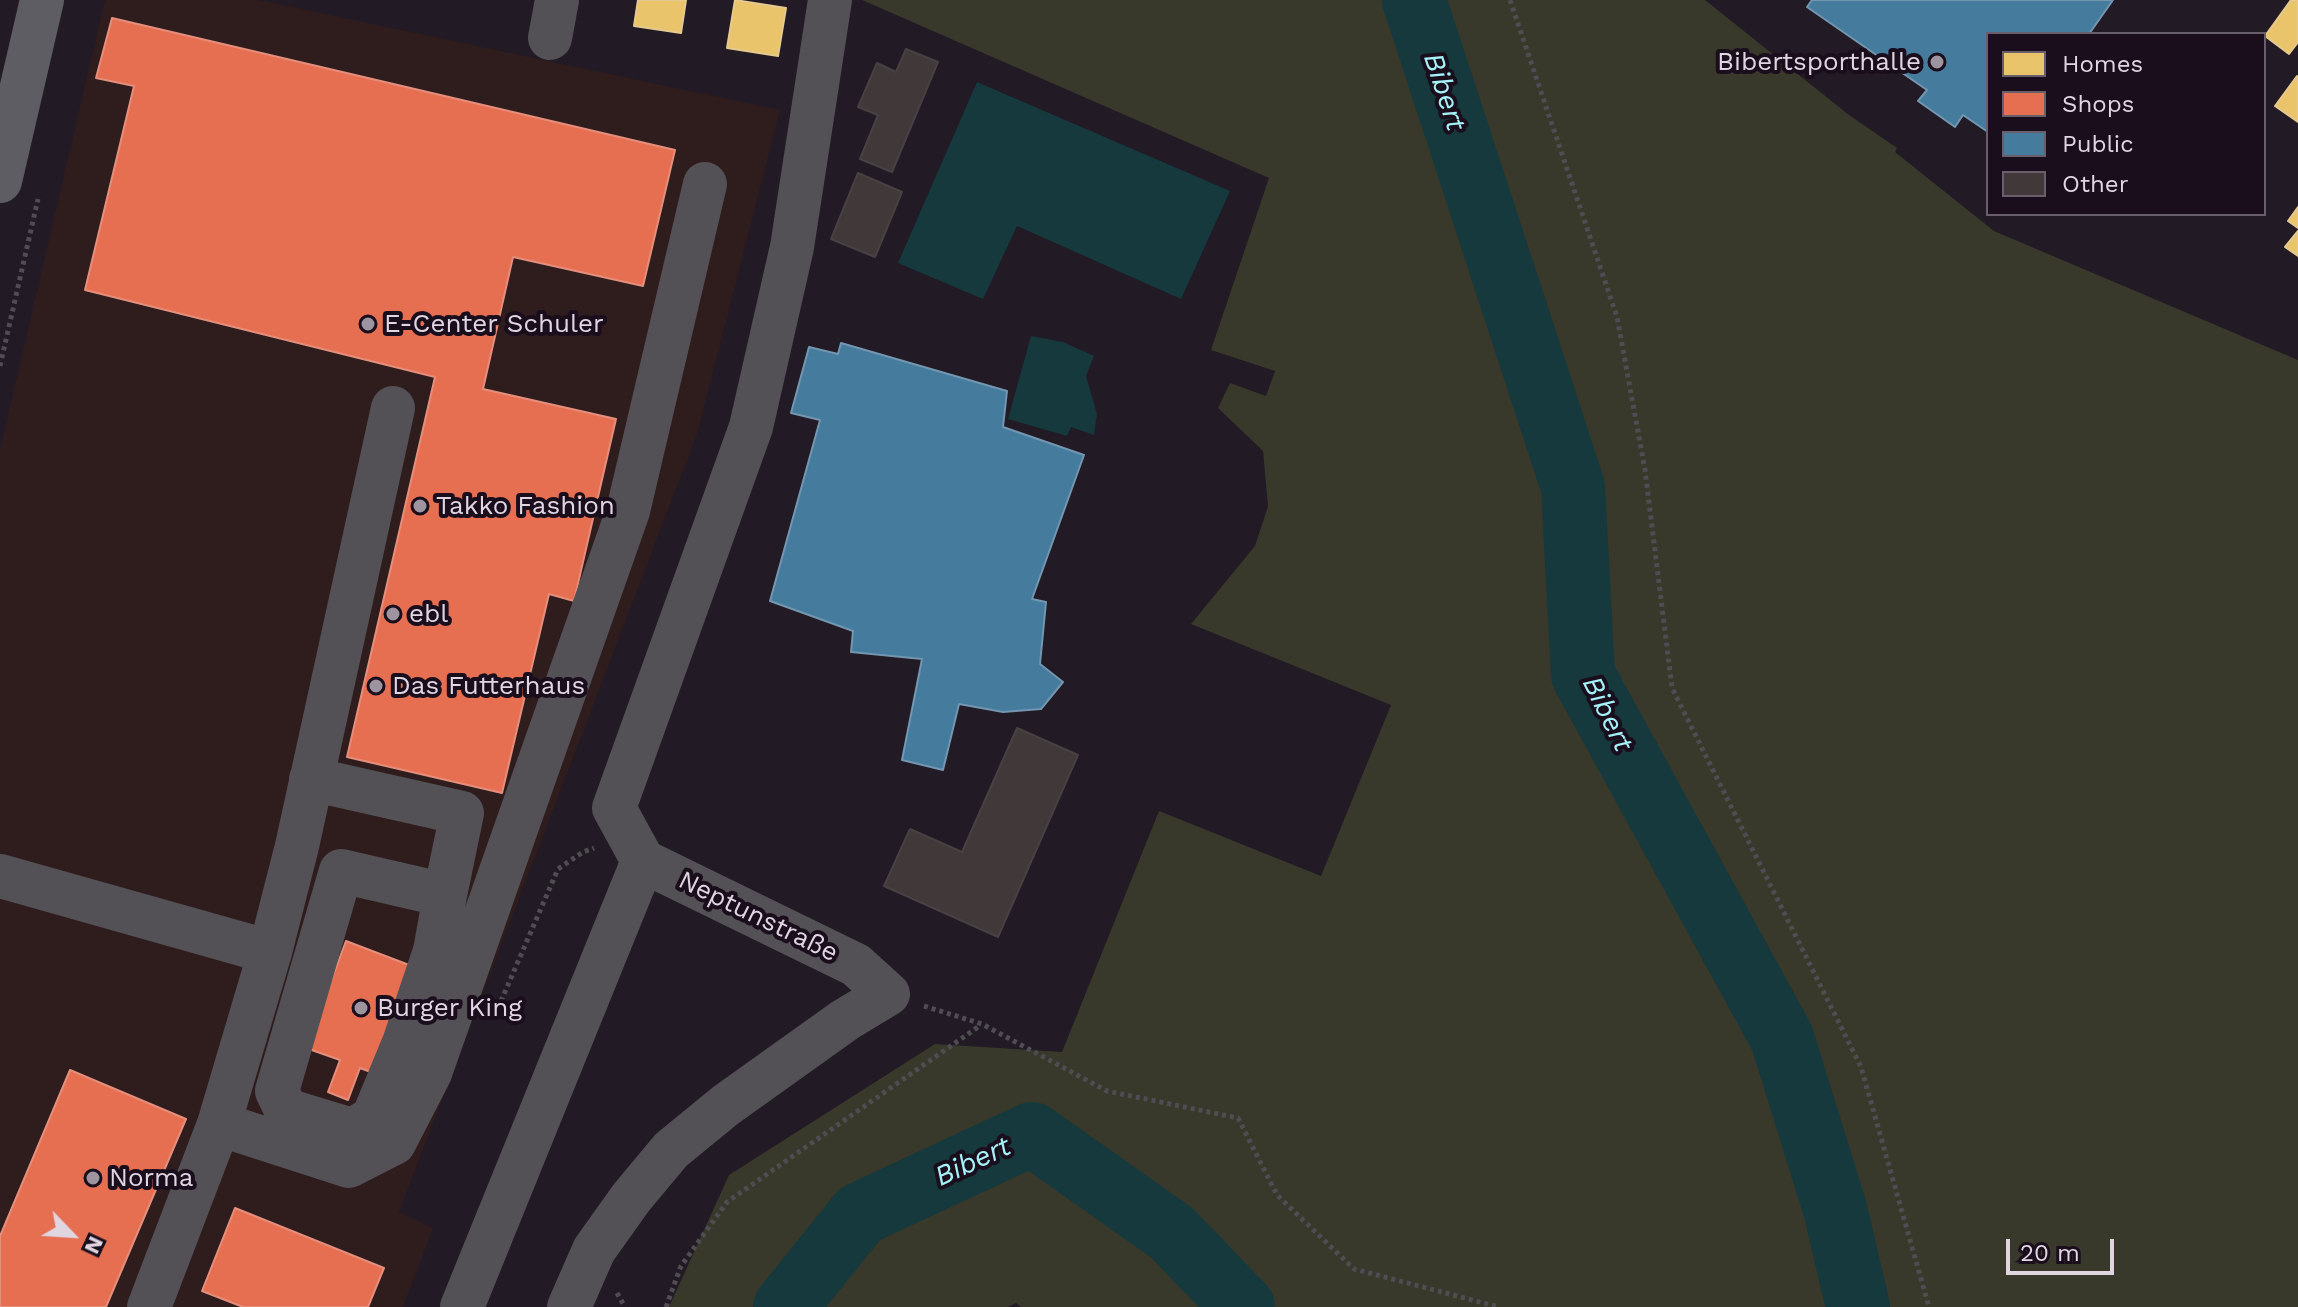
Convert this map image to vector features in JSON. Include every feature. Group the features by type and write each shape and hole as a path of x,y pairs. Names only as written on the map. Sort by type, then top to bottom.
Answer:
{"main road":[{"path":"0,181 42,0"}],"street":[{"path":"462,1307 643,861 614,808 751,427 792,247 830,0"},
{"path":"219,1124 349,1166 394,1143 430,1073 628,511 705,184"},
{"path":"149,1307 219,1124 270,952 393,408"},
{"path":"311,779 462,813 435,951 404,1043 373,1118 352,1130 286,1110 277,1091 341,871 445,895"},
{"name":"Neptunstraße","path":"643,861 856,965 888,994"},
{"path":"0,876 270,952"},
{"path":"569,1307 594,1250 631,1198 671,1150 726,1105 845,1020 888,994"}],"path":[{"path":"1510,0 1617,317 1645,470 1672,688 1861,1067 1929,1307"},
{"path":"888,994 982,1024 1107,1091 1238,1118 1277,1195 1354,1269 1499,1307"},
{"path":"666,1307 681,1266 727,1202 982,1024"}],"shaded area":[{"path":"105,0 259,0 780,110 697,434 399,1212 433,1228 403,1307 0,1307 0,449"},
{"path":"862,0 1705,0 1849,115 1897,148 1895,152 1994,231 2298,360 2298,1307 1021,1307 1016,1303 1008,1307 669,1307 729,1175 935,1044 1062,1052 1159,811 1321,876 1391,705 1191,624 1255,546 1268,506 1263,451 1218,408 1230,383 1266,396 1275,371 1211,350 1269,178"},
{"path":"977,82 1230,191 1181,299 1017,226 983,299 898,263"},
{"path":"1031,336 1063,342 1094,356 1086,376 1097,414 1094,435 1071,427 1067,436 1008,419"}],"building: Homes":[{"path":"638,0 686,0 681,33 634,26"},
{"path":"735,0 786,8 778,56 727,48"},
{"path":"2291,0 2298,0 2298,42 2289,54 2266,35"},
{"path":"2298,77 2298,122 2275,106"},
{"path":"2298,207 2298,228 2288,221"},
{"path":"2298,231 2298,256 2285,247"}],"building: Shops":[{"path":"112,18 675,150 643,286 513,257 483,389 616,419 574,601 549,594 502,793 347,757 435,377 85,290 134,86 96,78"},
{"name":"Burger King","path":"346,941 417,968 376,1074 360,1068 348,1100 328,1092 340,1060 306,1048"},
{"name":"Norma","path":"70,1070 186,1119 106,1307 0,1307 0,1236"},
{"path":"235,1208 384,1268 368,1307 243,1307 202,1291"}],"building: Public":[{"name":"Bibertsporthalle","path":"1812,0 2113,0 2090,32 1986,32 1986,131 1963,115 1955,127 1918,101 1927,90 1807,7"},
{"path":"841,343 1007,391 1003,427 1084,455 1032,599 1046,602 1040,664 1063,682 1041,709 1003,712 959,704 943,770 902,760 922,659 851,652 853,631 770,601 820,420 791,413 809,347 838,354"}],"building: Other":[{"path":"906,49 938,62 892,172 860,159 878,115 858,107 877,63 896,72"},
{"path":"858,173 902,192 875,257 831,239"},
{"path":"1017,728 1078,755 998,937 884,886 910,829 962,852"}],"waterway":[{"name":"Bibert","path":"1414,0 1573,487 1583,675 1782,1038 1835,1209 1858,1307"},
{"name":"Bibert","path":"785,1307 860,1214 1032,1134 1172,1233 1243,1307"}],"place":[{"name":"Bibertsporthalle","path":"1937,62"},
{"name":"E-Center Schuler","path":"368,324"},
{"name":"Takko Fashion","path":"420,506"},
{"name":"ebl","path":"393,614"},
{"name":"Das Futterhaus","path":"376,686"},
{"name":"Burger King","path":"361,1008"},
{"name":"Norma","path":"93,1178"}]}
